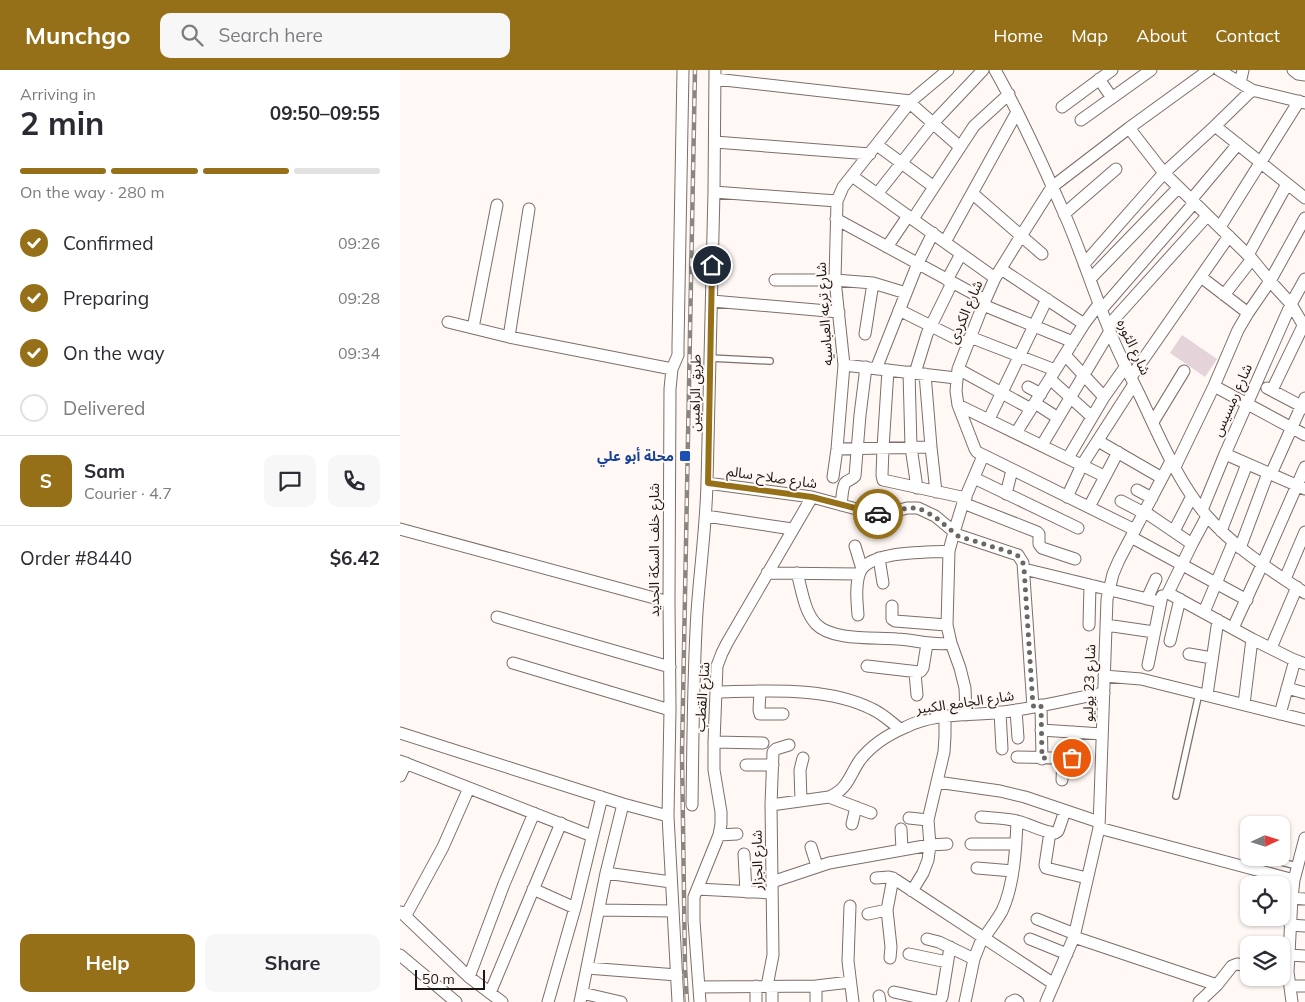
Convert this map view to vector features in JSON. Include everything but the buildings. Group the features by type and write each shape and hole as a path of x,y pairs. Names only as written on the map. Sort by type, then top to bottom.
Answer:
{"street":[{"name":"شارع خلف السكة الحديد","path":"678,1002 668,816 670,710 670,388 672,369 678,355 683,70"},
{"name":"شارع ترعه العباسيه","path":"833,477 844,365 835,280 837,201 843,187 910,102 948,70"},
{"path":"877,194 933,124 982,70"},
{"path":"1062,107 1112,70"},
{"path":"1081,120 1151,70"},
{"path":"1052,187 1209,70"},
{"path":"1219,70 1252,90 1302,102 1260,162 1220,227"},
{"path":"1240,83 1243,70"},
{"path":"1293,70 1298,74 1305,75"},
{"name":"شارع الثوره","path":"1000,72 1064,214 1109,329 1173,464 1204,513 1221,531 1262,565 1301,590"},
{"path":"715,75 910,102 960,147"},
{"name":"طريق الراهبين","path":"692,805 697,611 708,483 715,75"},
{"path":"1099,80 1112,98"},
{"path":"1084,264 1164,174 1252,90"},
{"path":"887,247 934,187 974,126 1009,94"},
{"path":"944,242 1017,112"},
{"path":"1215,126 1305,198"},
{"path":"1129,128 1164,174 1250,257 1291,304 1304,327 1272,390"},
{"path":"715,142 873,149 901,163 934,187"},
{"path":"1016,433 1084,324 1193,202 1238,144"},
{"path":"1064,214 1116,169"},
{"path":"852,176 961,254 1047,299 1084,324"},
{"path":"1224,295 1250,257 1287,184"},
{"name":"شارع الكردى","path":"983,456 974,449 958,405 956,391 957,373 984,303 998,273 1052,187"},
{"path":"1090,279 1178,188"},
{"path":"714,192 837,201"},
{"path":"972,193 1042,254"},
{"path":"473,328 496,205"},
{"path":"509,337 529,209"},
{"path":"1042,445 1109,329 1207,216"},
{"path":"836,219 950,281 984,303 1073,342"},
{"name":"شارع 23 يوليو","path":"1046,1002 1074,935 1099,825 1106,625 1109,589 1113,574 1162,478 1173,464 1214,386 1238,330 1270,281 1305,219"},
{"path":"840,505 845,483 855,476 860,415 899,310 918,263 933,233"},
{"path":"1067,497 1082,465 1133,380 1229,236"},
{"path":"917,488 911,447 916,373 927,334 961,254"},
{"path":"1201,277 1248,313"},
{"name":"شارع رمسيس","path":"1160,602 1164,592 1168,593 1192,544 1225,454 1291,304 1305,278"},
{"path":"775,280 835,280 872,283 906,293"},
{"path":"866,334 872,283"},
{"path":"989,420 1047,299"},
{"path":"712,301 839,312"},
{"path":"899,310 931,326 969,341 1019,356 1052,375 1070,397 1092,417"},
{"path":"448,322 509,337 672,369"},
{"path":"1065,355 1104,397"},
{"path":"844,365 916,373 957,373 1002,393 1036,402 1058,418"},
{"path":"1068,458 1104,397 1126,366"},
{"path":"877,369 883,448 883,480 936,492 965,501 1037,532 1039,534 1039,544 1042,548 1075,559"},
{"path":"1153,422 1184,371"},
{"path":"916,373 931,447 936,492"},
{"path":"1204,612 1216,583 1237,546 1269,473 1304,404 1257,382"},
{"path":"1214,386 1305,435"},
{"path":"1028,387 1036,402"},
{"path":"958,405 1104,476"},
{"path":"1098,441 1162,478"},
{"path":"837,449 931,447"},
{"path":"1089,507 1118,452"},
{"path":"1225,454 1301,487"},
{"path":"966,715 963,682 951,643 948,625 949,551 965,501 983,456 1089,507 1182,564 1247,600"},
{"path":"1221,531 1247,464"},
{"path":"1233,628 1301,487 1305,467"},
{"path":"1006,494 1012,470"},
{"path":"974,478 1078,528"},
{"name":"شارع صلاح سالم","path":"708,483 812,497 874,514 886,514 907,508 918,508 934,516 958,536 1018,555 1024,566 1160,602"},
{"path":"1138,490 1152,498"},
{"path":"1174,531 1192,496"},
{"name":"شارع القطب","path":"697,888 719,835 721,824 722,812 714,770 718,666 722,653 812,497"},
{"path":"1121,501 1144,512 1192,544"},
{"path":"706,516 792,530"},
{"path":"400,529 669,602"},
{"path":"1284,580 1305,532"},
{"path":"855,546 861,571 857,593 858,615"},
{"path":"767,573 861,571 879,558 899,554 949,551"},
{"path":"879,558 883,583"},
{"path":"1024,566 1037,706 1041,730 1042,758"},
{"path":"797,573 808,611 815,623 825,631 839,635 898,639 927,644 951,643"},
{"path":"1147,599 1156,579"},
{"path":"1089,625 1090,585"},
{"path":"1271,648 1301,590"},
{"path":"1168,593 1300,662 1287,688 1280,714"},
{"path":"1170,641 1180,599"},
{"path":"1148,665 1160,602"},
{"path":"892,606 893,620 948,625"},
{"path":"497,617 670,667"},
{"path":"1203,694 1212,658 1218,620"},
{"path":"1106,625 1154,632"},
{"path":"1244,704 1252,638"},
{"path":"867,666 915,673 921,671 927,644"},
{"path":"1189,654 1212,658"},
{"path":"514,663 670,710"},
{"path":"915,673 917,695"},
{"path":"1104,676 1141,679 1305,720"},
{"path":"1287,688 1305,693"},
{"path":"760,691 760,714 783,714"},
{"path":"716,692 789,691 816,694 858,703 874,709 888,718 895,732"},
{"name":"شارع الجامع الكبير","path":"829,797 843,789 860,760 874,746 895,732 926,719 1016,710 1104,693"},
{"path":"1016,710 1018,738"},
{"path":"1000,712 1002,749"},
{"path":"912,891 923,873 928,860 930,845 928,820 944,752 944,717"},
{"path":"1041,730 1102,734"},
{"path":"1018,757 1072,758 1073,732"},
{"path":"400,733 623,804 668,816"},
{"path":"714,742 763,743"},
{"name":"شارع الجزار","path":"772,1002 770,986 773,955 771,805 773,765 774,750 789,745"},
{"path":"801,800 800,770 803,758"},
{"path":"1062,780 1063,759"},
{"path":"400,776 403,762 592,836"},
{"path":"746,765 773,765"},
{"path":"937,782 1025,797 1099,825 1280,876"},
{"path":"468,788 443,847 403,913 469,977 502,1002"},
{"path":"548,1002 575,908 602,796"},
{"path":"771,805 829,797 871,813"},
{"path":"621,1002 581,998 598,910 623,804"},
{"path":"852,824 856,807"},
{"path":"981,817 1006,818 1055,833 1058,832 1065,811"},
{"path":"469,977 504,884 534,813"},
{"path":"909,818 928,820"},
{"path":"965,1002 974,959 984,937 1002,910 1007,895 1016,844 1017,821"},
{"path":"490,994 561,823"},
{"path":"901,829 902,850"},
{"path":"1050,832 1046,868 1087,878"},
{"path":"719,835 737,834"},
{"path":"1290,936 1294,880 1305,838"},
{"path":"700,1002 694,911 694,897 697,888 746,892 772,887 817,866 930,845 947,844"},
{"path":"971,844 1016,844"},
{"path":"811,847 817,866"},
{"path":"744,854 746,892"},
{"path":"977,868 1012,871"},
{"path":"606,874 672,882"},
{"path":"876,878 892,878 1054,984"},
{"path":"890,958 891,947 887,910 892,878"},
{"path":"1290,879 1294,880"},
{"path":"533,889 575,908"},
{"path":"1292,898 1305,899"},
{"path":"850,906 848,942 853,1002"},
{"path":"598,910 673,911"},
{"path":"868,914 887,910"},
{"path":"1036,919 1074,935 1217,985"},
{"path":"1290,926 1305,926"},
{"path":"927,939 950,947 974,959"},
{"path":"1030,939 1067,954"},
{"path":"894,992 938,1001 942,997 950,947"},
{"path":"908,954 947,962"},
{"path":"400,955 456,1002"},
{"path":"1290,955 1305,956"},
{"path":"1198,1002 1217,985 1232,966 1240,964"},
{"path":"587,968 677,975"},
{"path":"699,987 816,986 850,982"},
{"path":"756,986 756,1002"},
{"path":"816,986 816,1002"},
{"path":"1292,1002 1290,986 1305,986"},
{"path":"1011,1002 1015,1000 1018,1002"}],"lane":[{"path":"710,358 770,361"},
{"path":"1176,796 1203,694"},
{"path":"1280,876 1282,866"}],"railway":[{"path":"687,1002 682,753 695,70"}],"way so far":[{"path":"878,514 886,514 907,508 918,508 934,516 958,536 1018,555 1024,568 1033,706 1041,705 1042,758 1072,758"}],"place":[{"name":"محلة أبو علي","path":"685,456"}],"route":[{"path":"712,265 708,483 812,497 878,514"}]}
